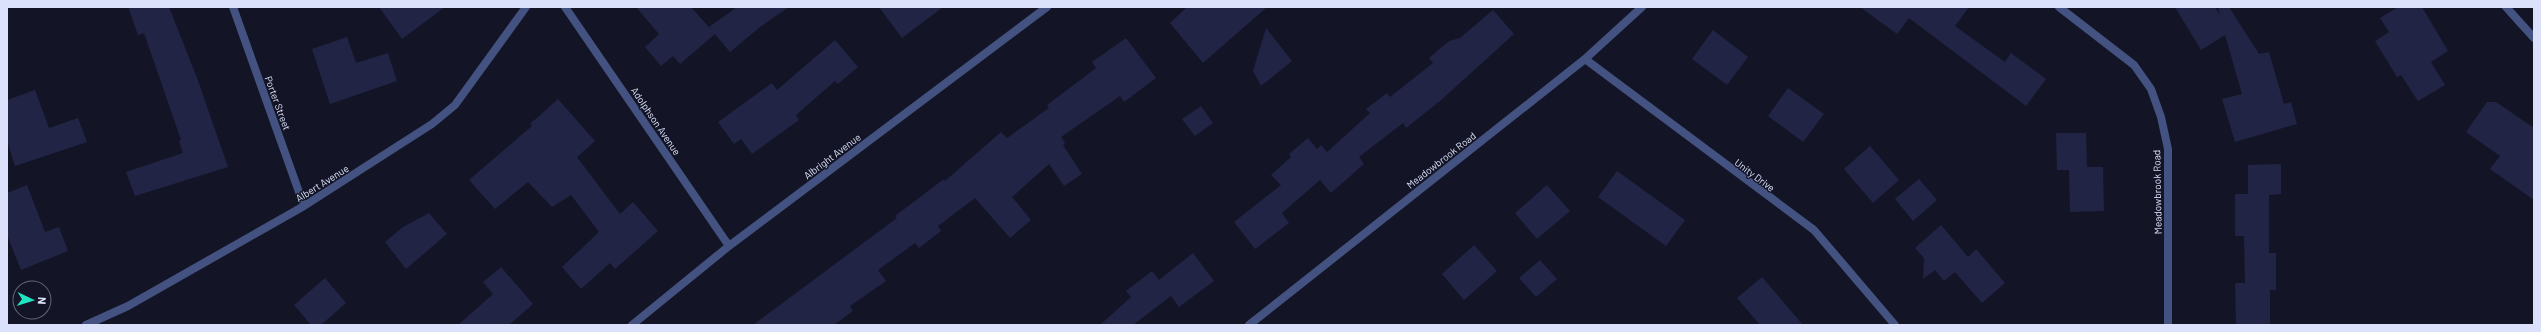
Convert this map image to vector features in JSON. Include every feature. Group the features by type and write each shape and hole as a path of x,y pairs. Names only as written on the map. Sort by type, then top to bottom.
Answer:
{"street":[{"name":"Porter Street","path":"233,7 304,206"},
{"name":"Albert Avenue","path":"86,325 128,306 304,206 410,140 455,105 526,7"},
{"name":"Adolphson Avenue","path":"565,7 729,246"},
{"name":"Albright Avenue","path":"632,325 729,246 1047,7"},
{"name":"Meadowbrook Road","path":"1249,325 1585,59 1642,7"},
{"name":"Meadowbrook Road","path":"2060,7 2134,65 2151,89 2161,117 2168,149 2168,325"},
{"path":"2506,7 2534,38"},
{"name":"Unity Drive","path":"1585,59 1814,230 1896,325"}],"building":[{"path":"128,7 169,7 197,78 228,167 135,196 126,172 183,153 179,141 181,140 144,33 138,35"},
{"path":"379,7 445,7 402,39"},
{"path":"636,7 691,7 715,34 680,64 673,56 661,66 645,47 659,34"},
{"path":"737,7 789,7 760,27 730,52 709,27"},
{"path":"879,7 943,7 902,38"},
{"path":"1187,7 1267,7 1203,63 1170,23"},
{"path":"1860,7 1969,7 1955,26 2005,62 2011,53 2046,79 2026,106 1909,18 1897,34"},
{"path":"2175,7 2215,7 2220,15 2218,7 2229,7 2259,54 2269,52 2284,104 2291,102 2297,124 2235,142 2222,99 2242,94 2225,35 2201,50"},
{"path":"2398,7 2422,7 2448,51 2431,62 2445,85 2418,101 2401,75 2397,77 2375,41 2389,32 2380,18"},
{"path":"1493,10 1514,34 1440,101 1406,128 1403,123 1359,157 1364,164 1331,193 1320,180 1282,213 1289,223 1255,249 1234,222 1281,185 1271,175 1291,157 1289,154 1308,138 1317,149 1321,145 1327,152 1370,113 1366,109 1387,93 1390,97 1433,63 1429,58 1449,41 1460,38"},
{"path":"1266,28 1292,61 1261,86 1253,71"},
{"path":"1713,30 1748,57 1727,85 1692,59"},
{"path":"347,37 356,63 388,53 397,81 330,104 312,49"},
{"path":"1126,38 1156,78 1124,102 1120,96 1061,137 1065,143 1063,145 1082,174 1064,186 1049,164 1012,197 1031,220 1010,238 975,198 938,226 941,231 919,248 915,243 878,270 886,281 850,306 853,311 834,325 753,325 897,218 895,216 944,179 945,181 1001,132 1007,138 1049,108 1047,105 1096,68 1092,62"},
{"path":"835,40 858,67 838,84 835,81 796,115 799,120 752,154 741,139 734,144 718,122 772,83 777,90"},
{"path":"1788,88 1824,114 1803,142 1768,116"},
{"path":"35,90 49,128 78,118 87,142 15,166 7,141 7,100"},
{"path":"558,99 595,141 577,157 620,214 633,202 658,231 615,269 610,263 581,289 562,267 599,232 571,195 552,207 528,182 495,209 469,180 532,126 530,124"},
{"path":"2487,102 2496,102 2534,128 2534,200 2490,169 2500,156 2466,132"},
{"path":"1201,106 1213,123 1195,136 1182,119"},
{"path":"2056,133 2086,133 2087,167 2103,167 2104,211 2070,212 2069,170 2057,170"},
{"path":"1870,146 1899,180 1873,203 1844,169"},
{"path":"2281,164 2281,194 2269,195 2269,253 2276,253 2276,290 2270,290 2270,325 2236,325 2235,283 2245,283 2244,236 2235,236 2235,194 2248,194 2248,165"},
{"path":"1617,171 1685,220 1666,246 1598,197"},
{"path":"1919,179 1937,200 1913,221 1895,199"},
{"path":"27,185 45,232 59,227 68,251 21,270 7,235 7,193"},
{"path":"1547,185 1570,211 1537,239 1515,213"},
{"path":"429,213 447,234 406,269 385,242 403,227"},
{"path":"1941,225 1968,257 1976,249 2005,283 1982,303 1955,272 1944,281 1935,270 1923,279 1924,258 1915,248"},
{"path":"1474,245 1497,271 1464,300 1442,274"},
{"path":"1193,253 1214,281 1179,307 1171,296 1133,325 1100,325 1131,297 1126,291 1152,271 1159,280"},
{"path":"1540,260 1557,279 1536,297 1519,278"},
{"path":"501,267 533,304 509,325 458,325 493,294 483,282"},
{"path":"1762,277 1803,325 1760,325 1737,298"},
{"path":"325,278 346,303 321,325 311,325 294,305"}]}
